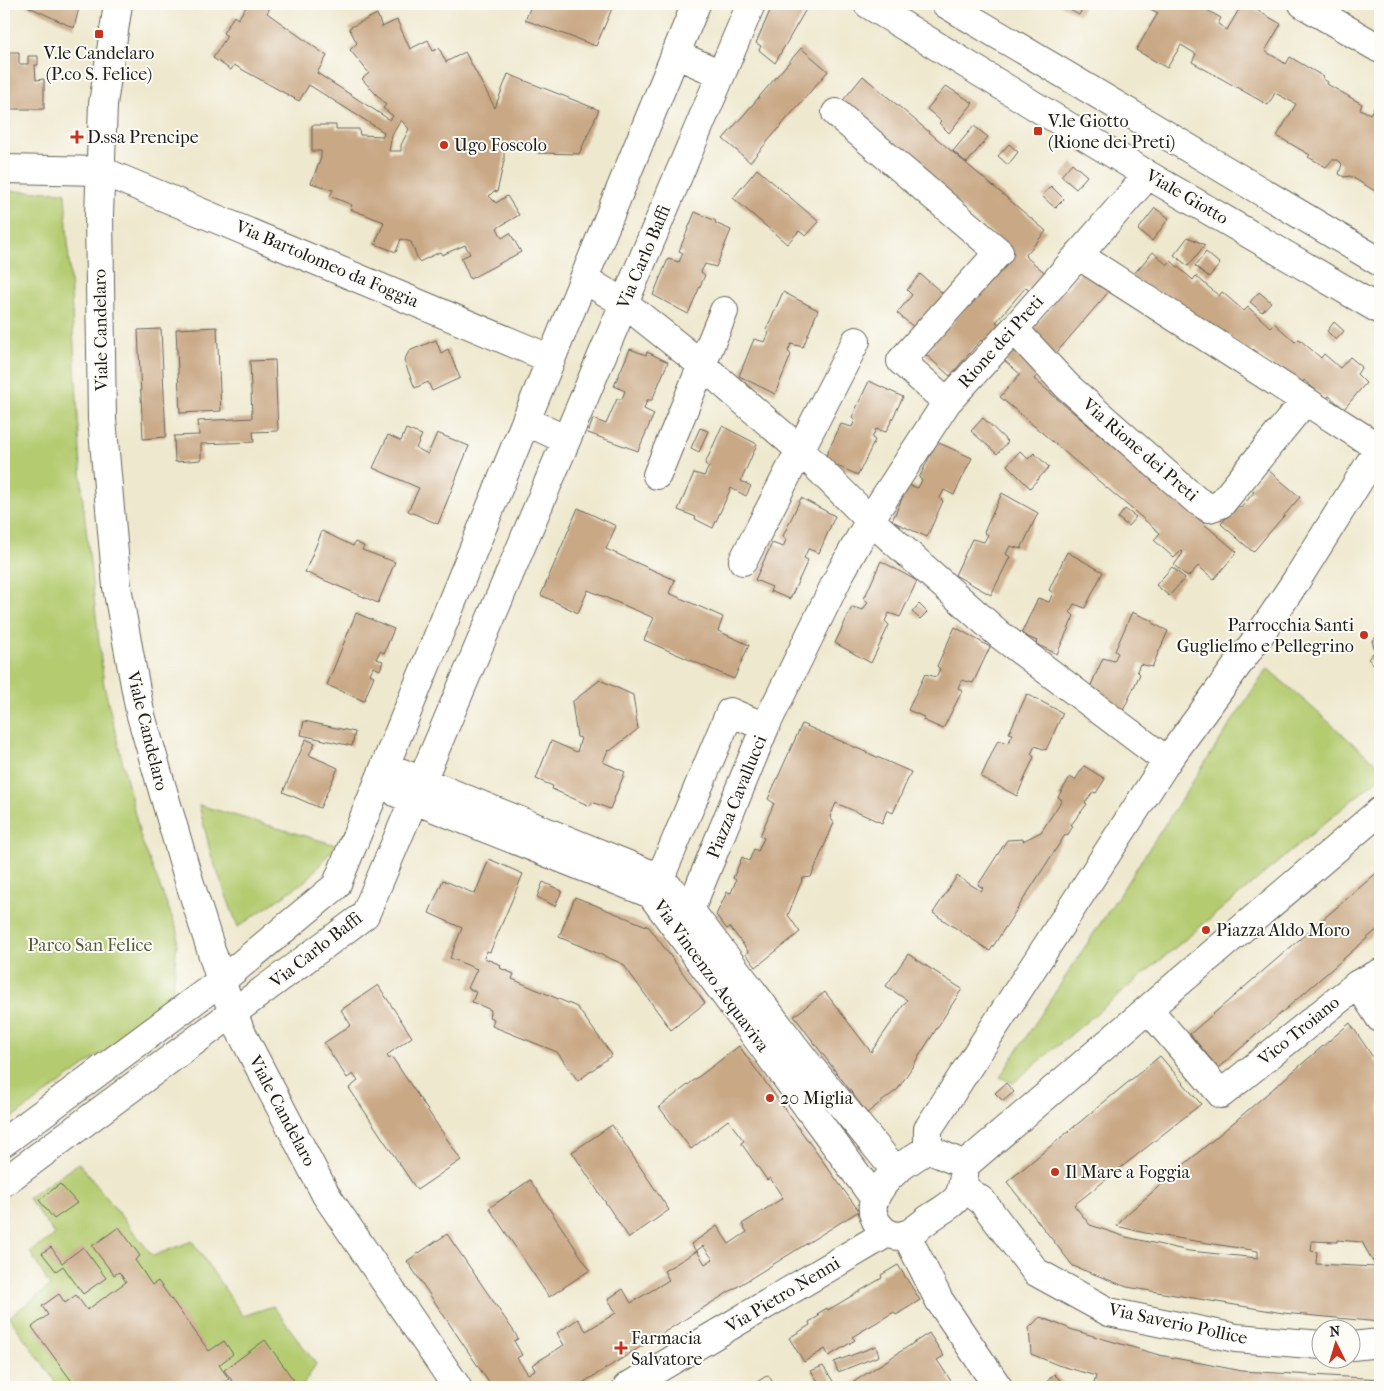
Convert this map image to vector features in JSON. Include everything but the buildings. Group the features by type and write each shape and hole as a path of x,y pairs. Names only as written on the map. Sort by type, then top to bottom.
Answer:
{"street":[{"name":"Viale Candelaro","path":"118,4 103,104 99,215 102,419 117,587 140,712 160,786 222,981 240,1030 326,1195 457,1387"},
{"name":"Via Carlo Baffi","path":"4,1142 222,981 336,886 696,4"},
{"name":"Via Carlo Baffi","path":"4,1182 234,1014 364,915 751,4"},
{"name":"Viale Giotto","path":"868,4 1148,175 1380,310"},
{"path":"946,4 1380,262"},
{"path":"1303,4 1380,49"},
{"path":"675,54 721,74"},
{"path":"836,113 999,252 900,361 947,402"},
{"path":"4,169 102,171"},
{"name":"Via Bartolomeo da Foggia","path":"102,171 551,359"},
{"name":"Rione dei Preti","path":"766,727 841,572 870,520 947,402 1014,329 1148,175"},
{"path":"928,1149 928,1129 1167,761 1261,633 1380,448 1305,402 1078,255"},
{"path":"584,279 624,303 702,365 800,450 870,520 1000,635 1167,761"},
{"path":"657,475 724,311"},
{"name":"Via Rione dei Preti","path":"1014,329 1067,386 1196,500 1209,508 1221,504 1305,402"},
{"path":"742,561 856,341"},
{"path":"526,421 566,440"},
{"path":"477,540 517,555"},
{"name":"Piazza Cavallucci","path":"660,878 730,712 766,727 681,916"},
{"name":"Via Vincenzo Acquaviva","path":"381,775 651,894 681,916 807,1063 895,1170"},
{"name":"Via Vincenzo Acquaviva","path":"417,790 660,878 681,916 875,1198"},
{"path":"896,1234 957,1201 964,1176 1149,1010 1380,811"},
{"path":"1369,979 1380,1018"},
{"name":"Vico Troiano","path":"1149,1010 1220,1094 1369,979"},
{"path":"928,1149 895,1170 875,1198 874,1212 877,1225 896,1234 998,1387"},
{"path":"928,1149 964,1176"},
{"name":"Via Saverio Pollice","path":"964,1176 1036,1272 1109,1312 1236,1338 1312,1344"},
{"name":"Via Pietro Nenni","path":"627,1387 896,1234"},
{"path":"1362,1345 1380,1343"}],"green space":[{"name":"Parco San Felice","path":"4,191 65,192 83,502 104,685 141,839 178,932 172,1002 4,1124"},
{"path":"1267,668 1380,767 1380,777 1013,1083 1000,1077"},
{"path":"199,805 336,845 308,879 238,927 211,855"},
{"path":"79,1163 153,1256 192,1241 243,1316 273,1306 316,1364 302,1387 59,1387 9,1317 50,1286 30,1252 55,1235 28,1198"}],"place":[{"name":"V.le Candelaro (P.co S. Felice)","path":"99,34"},
{"name":"V.le Giotto (Rione dei Preti)","path":"1038,131"},
{"name":"D.ssa Prencipe","path":"77,137"},
{"name":"Ugo Foscolo","path":"444,145"},
{"name":"Parrocchia Santi Guglielmo e Pellegrino","path":"1364,635"},
{"name":"Piazza Aldo Moro","path":"1206,930"},
{"name":"20 Miglia","path":"770,1098"},
{"name":"Il Mare a Foggia","path":"1055,1172"},
{"name":"Farmacia Salvatore","path":"621,1348"}]}
